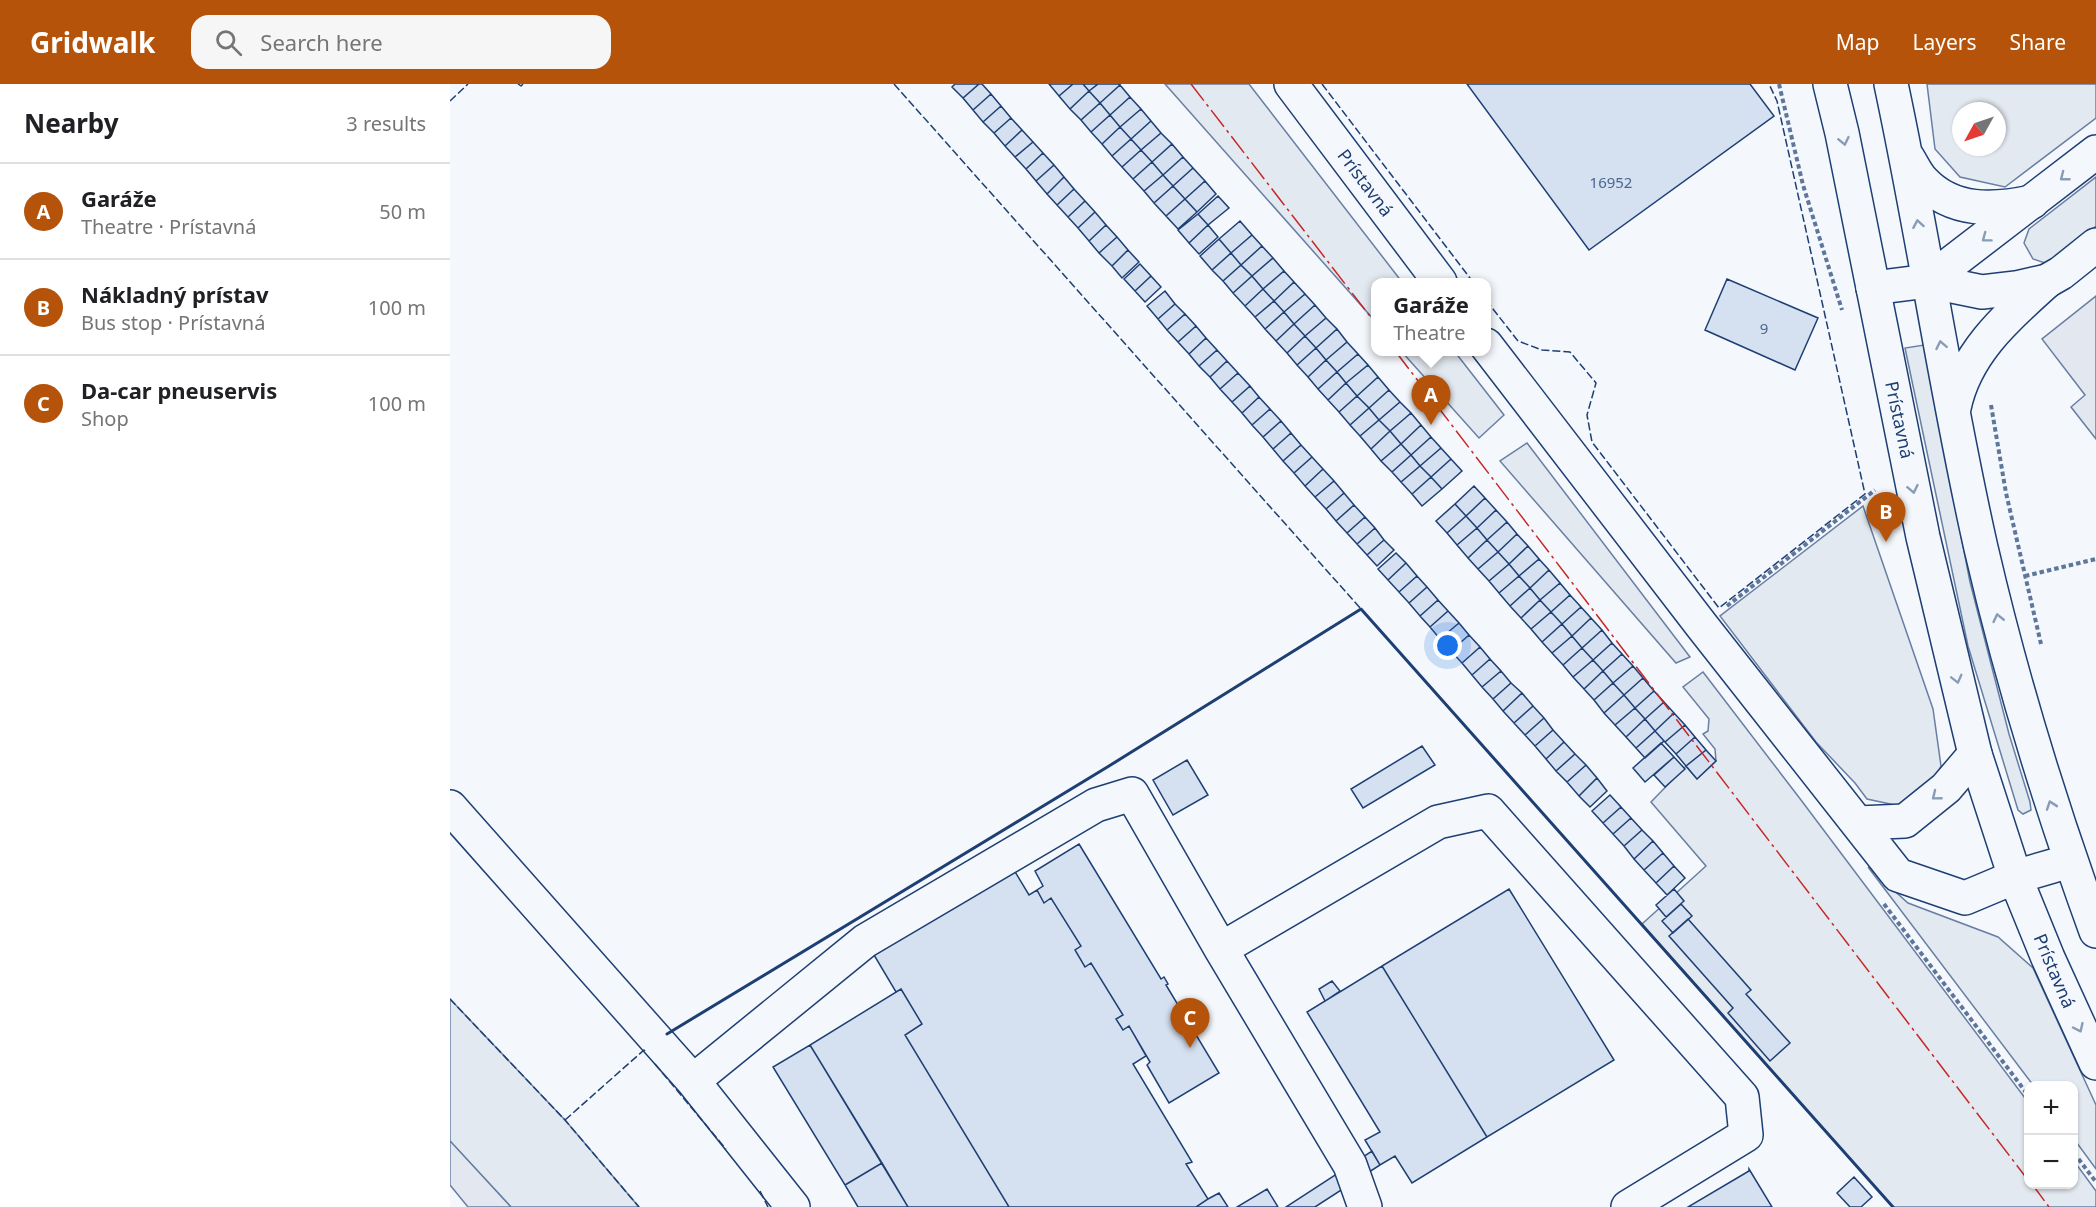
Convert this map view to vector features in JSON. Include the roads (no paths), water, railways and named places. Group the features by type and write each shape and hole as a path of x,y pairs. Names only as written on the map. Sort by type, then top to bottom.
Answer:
{"main road":[{"name":"Prístavná","path":"1291,84 1437,278"},
{"name":"Prístavná","path":"1830,84 1842,133 1923,537 1976,754 2015,878 2048,958 2096,1063"},
{"path":"1891,84 1981,547 2007,656 2047,793 2096,931"},
{"path":"1928,281 2096,152"},
{"path":"1906,157 1923,181 1938,194 1959,205 2003,208 2032,202"},
{"path":"1954,410 1963,377 1988,339 2047,281 2061,273 2096,245"},
{"path":"1873,288 1928,281 1982,292 2047,281"},
{"path":"1491,352 1702,626 1898,875 1965,898 2015,878 2070,861"},
{"path":"1858,823 1905,821 1946,788 1976,754"},
{"path":"693,1081 865,941 1096,805 1132,794 1350,1165 1365,1207"},
{"path":"450,807 693,1081 793,1207"},
{"path":"1221,949 1438,822 1488,811 1742,1097 1746,1135 1628,1207"}],"place":[{"name":"Garáže","path":"1431,425"},
{"name":"Nákladný prístav","path":"1886,542"},
{"name":"Da-car pneuservis","path":"1190,1048"}]}
